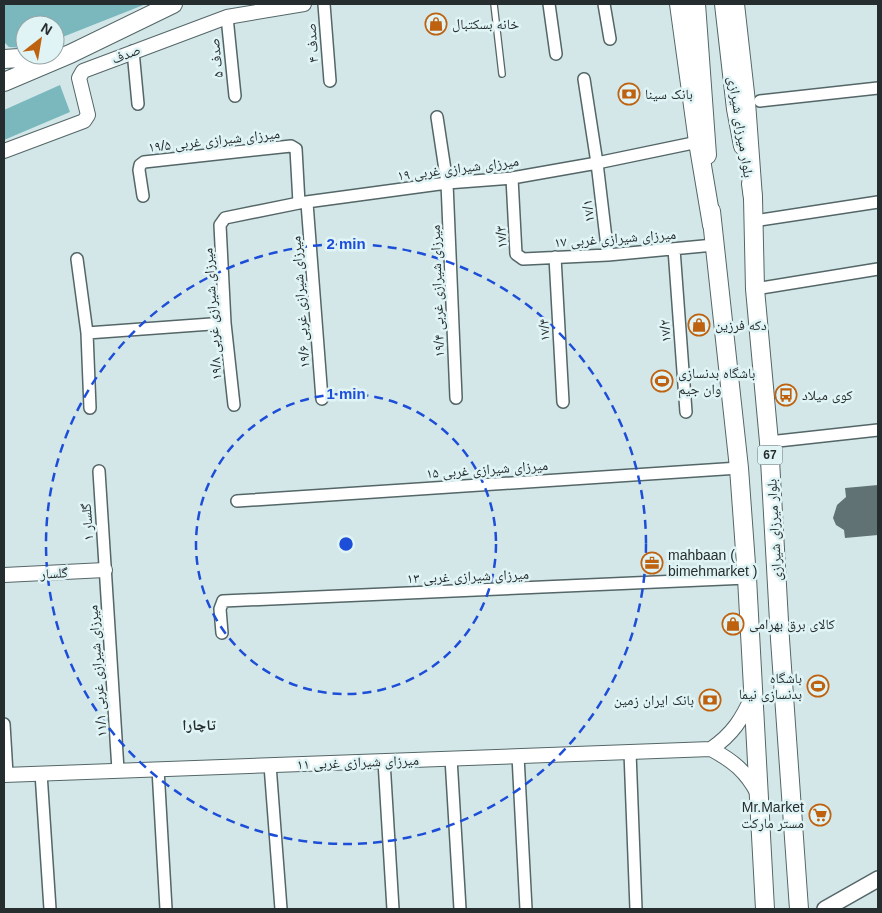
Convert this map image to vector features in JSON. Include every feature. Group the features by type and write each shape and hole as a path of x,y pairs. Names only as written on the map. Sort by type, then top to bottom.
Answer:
{"main road":[{"path":"4,82 70,54 173,4"},
{"path":"679,4 698,142 712,225"},
{"name":"67","path":"696,4 712,225 738,468 747,578 765,909"},
{"name":"بلوار میرزای شیرازی","path":"724,4 736,109 753,198 755,289 769,442 780,639 799,909"},
{"path":"736,4 753,198"},
{"path":"4,58 41,58 70,54"},
{"path":"825,909 878,880"}],"street":[{"name":"صدف","path":"4,151 84,121 88,114 79,78 83,70 227,17 304,4"},
{"name":"۴ صدف","path":"324,4 330,81"},
{"path":"549,4 556,54"},
{"path":"604,4 610,38"},
{"name":"۵ صدف","path":"227,17 235,96"},
{"path":"133,51 138,104"},
{"name":"۱۷/۱","path":"584,80 597,163 608,255"},
{"path":"760,101 878,88"},
{"name":"۱۹/۴ میرزای شیرازی غربی","path":"437,117 448,183 456,398"},
{"name":"۱۹ میرزای شیرازی غربی","path":"222,221 225,218 303,203 448,183 512,178 698,142"},
{"name":"۱۹/۵ میرزای شیرازی غربی","path":"143,196 139,170 140,165 144,162 292,146 296,149 303,203"},
{"name":"۱۷/۳","path":"512,178 516,254 518,257"},
{"path":"754,222 878,202"},
{"name":"۱۹/۶ میرزای شیرازی غربی","path":"303,203 322,399"},
{"name":"۱۹/۸ میرزای شیرازی غربی","path":"222,221 220,225 225,322 234,405"},
{"name":"۱۷ میرزای شیرازی غربی","path":"518,257 523,259 608,255 714,244"},
{"name":"۱۷/۲","path":"674,248 686,412"},
{"name":"۱۷/۴","path":"555,257 563,402"},
{"path":"77,259 87,333 90,408"},
{"path":"755,289 878,269"},
{"path":"87,333 225,322"},
{"path":"769,442 878,430"},
{"name":"۱۵ میرزای شیرازی غربی","path":"237,501 738,468"},
{"name":"گلسار ۱","path":"99,471 105,570"},
{"name":"گلسار","path":"4,575 105,570"},
{"name":"میرزای شیرازی غربی ۱۱/۱","path":"105,570 118,770"},
{"name":"۱۳ میرزای شیرازی غربی","path":"222,633 220,609 223,601 747,578"},
{"path":"753,695 734,729 726,738 711,749 736,764 746,775 758,794"},
{"path":"4,724 6,774"},
{"name":"میرزای شیرازی غربی ۱۱","path":"6,774 711,749"},
{"path":"630,752 636,909"},
{"path":"518,756 526,909"},
{"path":"451,758 460,909"},
{"path":"384,761 393,909"},
{"path":"270,765 281,909"},
{"path":"158,769 166,909"},
{"path":"41,773 50,906"}],"lane":[{"path":"494,4 502,74"}],"shaded area":[{"path":"4,4 146,4 65,36 65,15 15,15 15,47 9,47 4,42"},
{"path":"60,85 70,112 4,140 4,110"}],"building":[{"path":"878,485 878,535 845,538 844,530 836,525 833,518 837,505 846,497 845,488"}],"place":[{"name":"خانه بسکتبال","path":"436,24"},
{"name":"بانک سینا","path":"629,94"},
{"name":"دکه فرزین","path":"699,325"},
{"name":"باشگاه بدنسازی وان جیم","path":"662,381"},
{"name":"کوی میلاد","path":"786,395"},
{"name":"mahbaan ( bimehmarket )","path":"652,563"},
{"name":"کالای برق بهرامی","path":"733,624"},
{"name":"باشگاه بدنسازی نیما","path":"818,686"},
{"name":"بانک ایران زمین","path":"710,700"},
{"name":"Mr.Market مستر مارکت","path":"820,815"}],"district":[{"name":"تاچارا","path":"199,725"}]}
